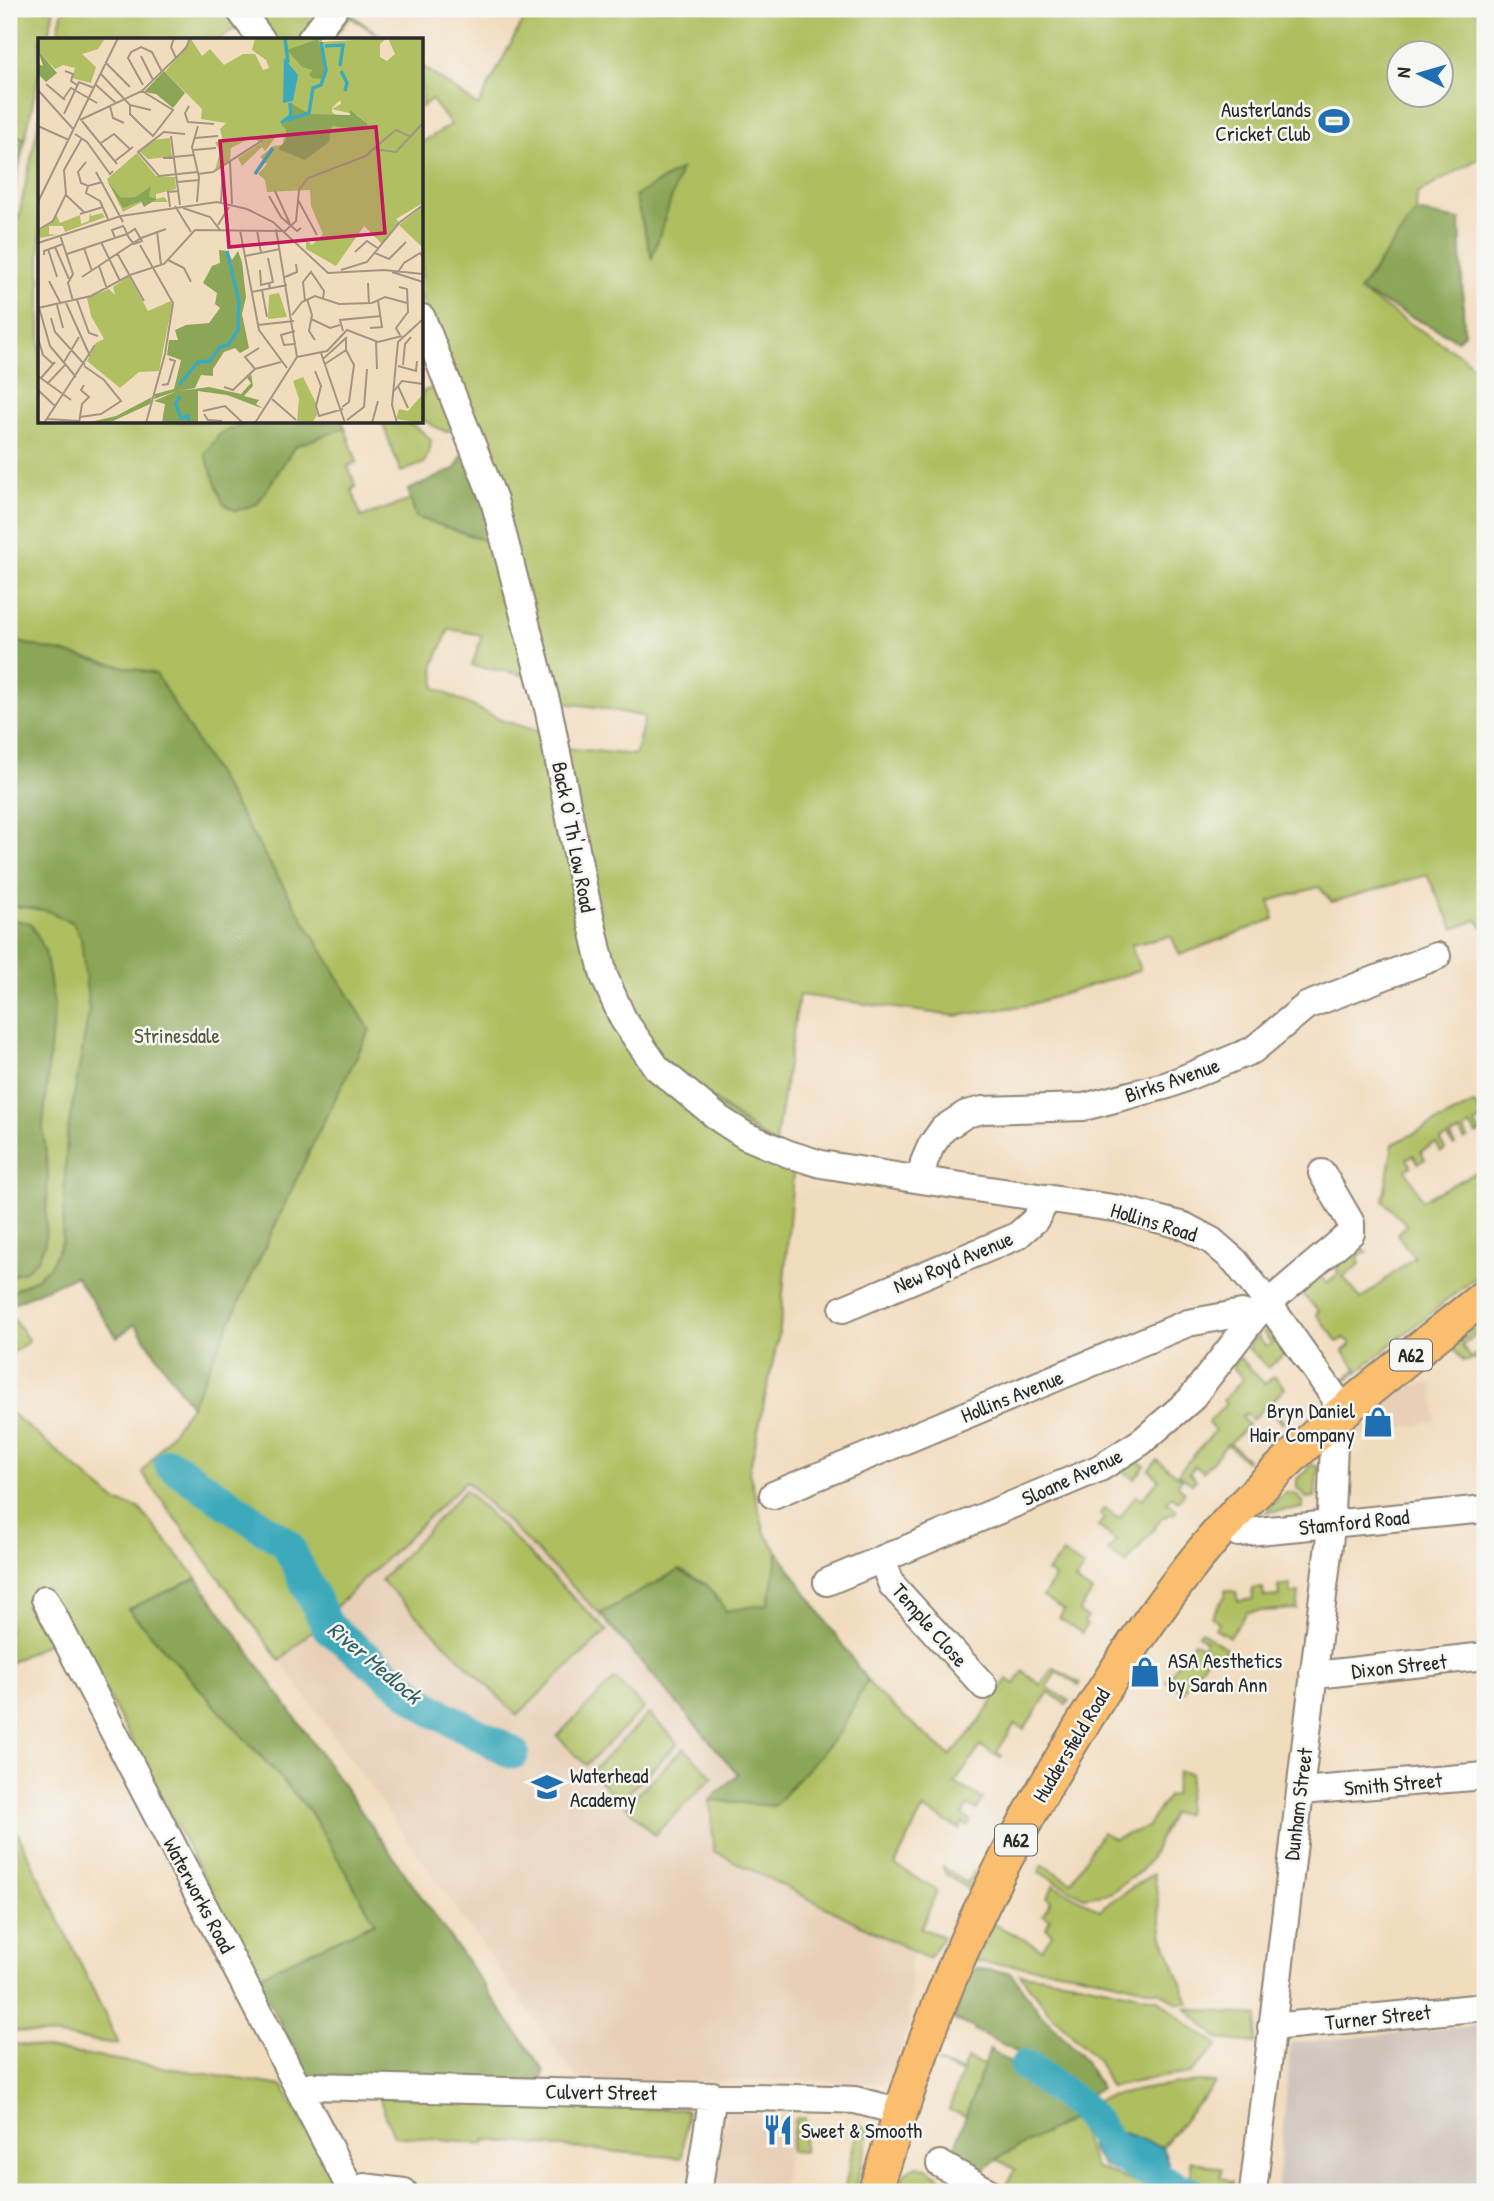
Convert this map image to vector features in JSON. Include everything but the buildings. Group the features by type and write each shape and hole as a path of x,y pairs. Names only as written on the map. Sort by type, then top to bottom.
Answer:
{"main road":[{"name":"Huddersfield Road","path":"875,2192 901,2112 958,1959 987,1896 1024,1824 1116,1671 1153,1617 1225,1524 1272,1475 1336,1431 1485,1296"}],"street":[{"path":"240,9 261,38"},
{"path":"312,38 334,9"},
{"name":"Back O' Th' Low Road","path":"424,323 494,500 550,712 584,890 604,976 623,1019 657,1068 700,1104 746,1136 821,1164 921,1180"},
{"name":"Birks Avenue","path":"921,1180 924,1162 931,1146 943,1129 966,1114 984,1110 1084,1107 1168,1085 1253,1050 1306,1006 1437,956"},
{"name":"Sloane Avenue","path":"827,1582 1100,1468 1136,1446 1190,1400 1261,1310 1351,1234 1351,1223 1322,1173"},
{"name":"Hollins Road","path":"921,1180 1120,1209 1184,1226 1212,1241 1236,1261 1261,1310 1336,1399 1336,1431"},
{"name":"New Royd Avenue","path":"843,1309 1017,1236 1035,1220 1048,1198"},
{"name":"Hollins Avenue","path":"773,1495 1188,1323 1261,1310"},
{"name":"Dunham Street","path":"1253,2192 1313,1673 1336,1431"},
{"name":"Stamford Road","path":"1225,1524 1238,1533 1485,1509"},
{"name":"Temple Close","path":"882,1560 892,1585 984,1686"},
{"name":"Waterworks Road","path":"45,1599 354,2192"},
{"name":"Dixon Street","path":"1313,1673 1485,1656"},
{"name":"Smith Street","path":"1300,1791 1485,1776"},
{"name":"Turner Street","path":"1271,2026 1485,2007"},
{"name":"Culvert Street","path":"301,2090 312,2086 855,2100 901,2112"},
{"path":"698,2192 713,2095"},
{"path":"940,2164 989,2192"},
{"path":"354,2192 364,2187 404,2192"}],"shaded area":[{"path":"1433,1383 1436,1421 1353,1438 1363,1421 1407,1386"},
{"name":"Waterhead Academy","path":"466,1481 600,1614 739,1774 714,1851 914,1953 910,1965 909,2022 890,2083 772,2080 579,2082 281,1661"},
{"path":"1485,2025 1485,2192 1277,2192 1291,2043"},
{"path":"727,2110 793,2119 782,2192 710,2192"}],"green space":[{"path":"9,9 54,9 47,38 38,38 38,78 25,139 9,132"},
{"path":"63,9 232,9 242,24 220,38 56,38"},
{"path":"248,9 325,9 304,38 268,38"},
{"path":"529,9 1485,9 1485,155 1417,194 1416,212 1359,291 1463,357 1485,376 1485,930 1477,920 1454,929 1427,875 1332,902 1319,887 1270,901 1274,919 1180,955 1171,936 1131,945 1140,970 1029,1005 955,1016 799,995 775,1146 658,1056 627,1002 607,951 563,748 635,755 645,717 554,702 491,481 424,304 424,141 451,125 431,99 424,105 424,67 478,106"},
{"path":"345,10 383,38 350,17 333,38 322,38"},
{"path":"38,125 38,424 245,424 220,434 257,504 295,446 345,428 357,462 348,466 356,487 352,489 361,517 411,500 416,517 501,546 531,676 472,666 482,635 449,629 434,664 435,688 501,720 538,731 547,739 615,1024 794,1164 780,1329 749,1472 765,1533 778,1552 769,1604 726,1611 707,1585 679,1570 600,1614 466,1481 280,1661 142,1473 191,1406 135,1324 117,1337 75,1276 9,1305 9,263"},
{"path":"9,132 25,139 9,210"},
{"path":"681,169 652,258 635,196"},
{"path":"1416,212 1460,220 1464,333 1458,340 1359,291"},
{"path":"438,386 455,428 446,432 424,421 424,391"},
{"path":"245,424 344,424 345,428 295,446 257,504 236,511 223,503 205,454 220,434"},
{"path":"383,424 409,424 431,440 424,463 401,472"},
{"path":"468,445 501,546 416,517 408,490 455,469"},
{"name":"Strinesdale","path":"9,640 156,674 370,1030 318,1133 191,1406 135,1324 117,1337 75,1276 9,1305 9,1293 37,1278 50,1266 62,1242 67,1135 89,1012 81,938 73,923 48,911 9,905"},
{"path":"9,919 31,923 45,951 54,1006 43,1127 48,1174 45,1243 38,1259 25,1271 9,1277"},
{"path":"1473,1104 1483,1119 1475,1123 1480,1133 1476,1135 1471,1126 1464,1130 1468,1138 1464,1140 1460,1132 1451,1136 1455,1145 1453,1146 1448,1137 1441,1140 1445,1150 1441,1152 1436,1143 1421,1151 1425,1160 1418,1163 1414,1155 1407,1158 1411,1167 1406,1169 1422,1200 1485,1168 1485,1270 1342,1384 1341,1382 1357,1369 1343,1351 1350,1342 1344,1338 1338,1342 1316,1314 1319,1311 1299,1291 1320,1275 1327,1283 1339,1273 1333,1264 1358,1243 1367,1253 1358,1257 1360,1264 1343,1277 1361,1299 1414,1257 1397,1234 1407,1225 1383,1201 1393,1144"},
{"path":"9,1312 29,1341 9,1355"},
{"path":"1480,1324 1484,1328 1462,1346 1471,1358 1481,1350 1485,1359 1464,1361 1452,1348"},
{"path":"1267,1330 1284,1354 1268,1368 1247,1347 1257,1336 1266,1347 1271,1344 1263,1332"},
{"path":"1239,1357 1265,1384 1274,1376 1285,1388 1268,1405 1284,1422 1264,1407 1252,1420 1245,1413 1241,1417 1248,1425 1230,1443 1246,1461 1227,1444 1203,1472 1195,1466 1189,1473 1196,1480 1192,1484 1178,1473 1215,1431 1208,1423 1226,1404 1223,1400 1243,1379 1232,1366"},
{"path":"9,1411 117,1502 139,1508 197,1578 128,1609 310,1811 375,1922 256,1977 76,1635 52,1641 9,1663"},
{"path":"1136,1460 1145,1466 1134,1479 1122,1471"},
{"path":"1157,1460 1182,1479 1177,1485 1185,1492 1178,1501 1172,1496 1167,1502 1177,1510 1173,1515 1170,1513 1164,1516 1126,1564 1108,1551 1116,1541 1098,1526 1104,1518 1100,1514 1104,1508 1119,1519 1136,1495 1142,1499 1159,1479 1149,1470"},
{"path":"1312,1464 1318,1467 1315,1497 1307,1498 1297,1488 1297,1479"},
{"path":"465,1490 607,1631 517,1715 381,1580"},
{"path":"1284,1493 1293,1493 1303,1501 1303,1508 1266,1512"},
{"path":"778,1552 867,1680 840,1732 774,1806 710,1800 738,1774 600,1614 679,1570 707,1585 726,1611 768,1604"},
{"path":"1063,1553 1084,1567 1075,1581 1092,1592 1079,1612 1087,1617 1084,1622 1087,1625 1082,1633 1059,1618 1064,1610 1043,1597 1055,1577 1047,1572"},
{"path":"197,1578 544,2071 541,2082 308,2076 256,1977 375,1922 310,1811 128,1609"},
{"path":"1290,1584 1291,1594 1299,1593 1297,1609 1247,1612 1229,1637 1215,1628 1219,1622 1211,1617 1225,1596 1225,1590 1236,1592 1238,1601 1253,1599 1252,1589 1263,1588 1264,1597 1279,1596 1278,1586"},
{"path":"1201,1631 1226,1648 1221,1656 1212,1651 1183,1692 1166,1681 1194,1642 1202,1647 1206,1641 1198,1635"},
{"path":"1053,1667 1080,1683 1079,1685 1056,1671 1047,1687 1069,1701 1066,1705 1049,1692 1024,1729 1015,1724 997,1752 1002,1756 1000,1758 981,1746 955,1783 983,1799 977,1810 968,1805 962,1815 971,1821 968,1826 963,1823 959,1829 923,1809 895,1865 937,1891 921,1928 943,1937 928,1959 714,1851 710,1800 774,1806 840,1732 867,1680 877,1693 950,1756 980,1721 1007,1679 1015,1684 1023,1671 1041,1685"},
{"path":"615,1679 644,1708 586,1765 557,1736"},
{"path":"649,1714 678,1743 620,1801 591,1772"},
{"path":"684,1748 713,1777 654,1835 626,1806"},
{"path":"1178,1772 1191,1773 1185,1814 1172,1813 1142,1870 1110,1893 1084,1897 1039,1872 1043,1865 1071,1882 1102,1832 1114,1839 1147,1827 1168,1796 1174,1795"},
{"path":"9,1815 119,2044 9,2030"},
{"path":"943,1867 967,1883 976,1869 979,1871 968,1889 945,1873"},
{"path":"1154,1873 1163,1937 1189,2003 1178,2003 1160,1992 1083,1974 975,1962 992,1923 1042,1949 1052,1934 1046,1928 1050,1919 1043,1915 1051,1901 1047,1898 1054,1885 1101,1911 1104,1906"},
{"path":"973,1968 1011,1973 1040,2013 1081,2055 1101,2088 1084,2098 1043,2064 954,2020"},
{"path":"1020,1974 1070,1980 1158,1999 1191,2027 1218,2045 1190,2074 1110,2087 1097,2059 1049,2012"},
{"path":"1186,2008 1258,2016 1255,2043 1219,2039"},
{"path":"9,2043 283,2086 340,2192 9,2192"},
{"path":"990,2049 1068,2104 1075,2117 996,2159 979,2175 951,2157"},
{"path":"967,2059 984,2065 966,2116 949,2110 962,2073 938,2063 962,2071"},
{"path":"1197,2082 1215,2083 1162,2147 1099,2124 1090,2103 1116,2095"},
{"path":"379,2098 687,2110 682,2158 485,2140 484,2144 394,2136"},
{"path":"805,2117 803,2152 790,2151 795,2119"},
{"path":"1075,2117 1095,2167 1160,2192 1008,2192 1006,2187 1015,2169 996,2159"},
{"path":"858,2123 868,2130 867,2143 854,2192 844,2192"},
{"path":"1190,2160 1222,2169 1220,2177 1233,2182 1230,2192 1202,2192 1191,2189"},
{"path":"918,2166 926,2168 962,2192 899,2192 906,2172"}],"water":[{"path":"1090,2103 1099,2124 1162,2147 1178,2189 1152,2186 1104,2166 1092,2152 1077,2110"}],"waterway":[{"name":"River Medlock","path":"170,1464 287,1544 328,1627 432,1710 513,1753"},
{"name":"River Medlock","path":"1026,2066 1082,2107 1118,2154 1178,2189 1190,2192"}],"place":[{"name":"Austerlands Cricket Club","path":"1334,121"},
{"name":"Bryn Daniel Hair Company","path":"1378,1422"},
{"name":"ASA Aesthetics by Sarah Ann","path":"1145,1672"},
{"name":"Waterhead Academy","path":"547,1787"},
{"name":"Sweet & Smooth","path":"778,2130"}]}
